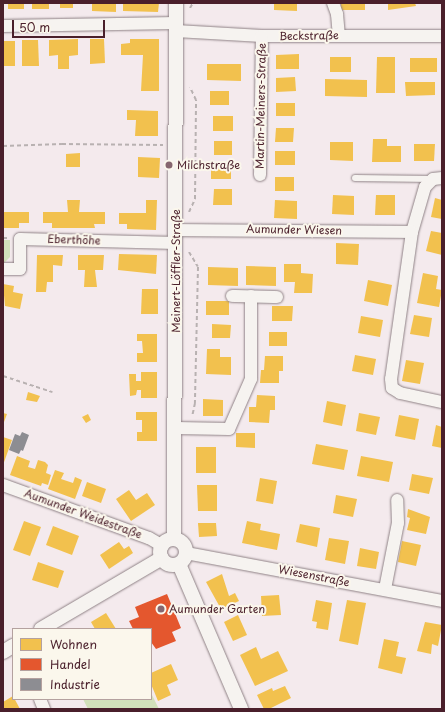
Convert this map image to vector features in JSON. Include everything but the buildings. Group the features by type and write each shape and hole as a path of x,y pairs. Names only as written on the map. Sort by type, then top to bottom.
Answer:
{"street":[{"name":"Meinert-Löffler-Straße","path":"166,547 176,428 176,3"},
{"path":"333,3 337,14 340,35"},
{"path":"3,26 176,27"},
{"name":"Beckstraße","path":"176,27 262,36 442,36"},
{"name":"Martin-Meiners-Straße","path":"260,175 262,36"},
{"path":"437,178 425,187 412,232 390,380 392,388 400,393 442,402"},
{"name":"Aumunder Wiesen","path":"176,236 412,232"},
{"name":"Eberthöhe","path":"3,269 20,269 20,239 176,236"},
{"path":"232,296 277,297"},
{"path":"176,428 229,429 251,379 251,296"},
{"name":"Aumunder Weidestraße","path":"3,485 149,538 166,547"},
{"path":"385,589 398,523 397,500"},
{"path":"43,628 166,547 182,542 183,558 241,709"},
{"path":"166,547 169,564 183,558"},
{"name":"Wiesenstraße","path":"183,558 385,589 442,601"},
{"path":"3,652 12,647"}],"lane":[{"path":"355,178 437,178"}],"path":[{"path":"3,146 62,144 176,145"},
{"path":"3,376 52,392"}],"green space":[{"path":"3,240 10,240 10,257 4,263"},
{"path":"152,695 159,709 88,709 84,700 152,700"}],"place":[{"name":"Milchstraße","path":"169,165"},
{"name":"Aumunder Garten","path":"161,609"}]}
